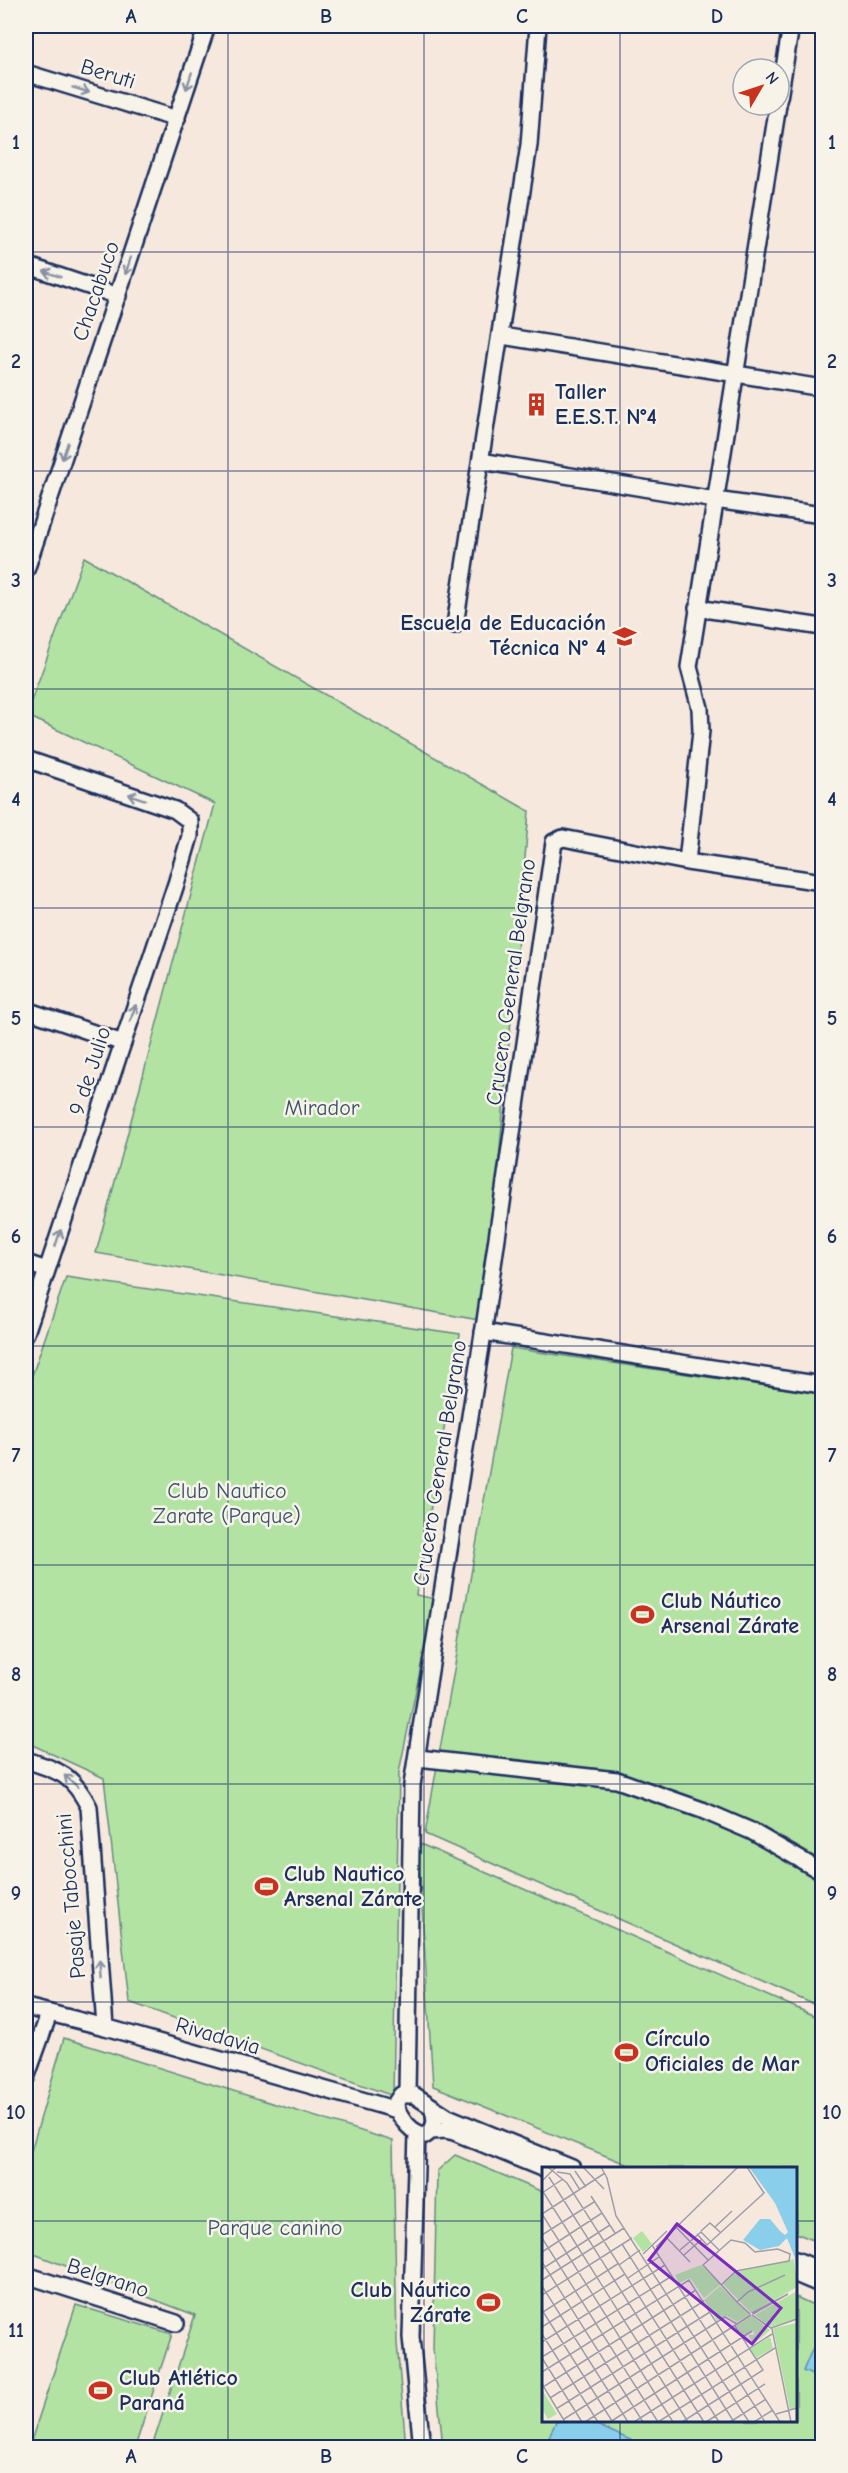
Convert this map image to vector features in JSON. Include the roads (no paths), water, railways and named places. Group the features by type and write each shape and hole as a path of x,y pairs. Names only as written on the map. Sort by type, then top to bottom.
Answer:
{"street":[{"name":"Chacabuco","path":"26,570 207,26"},
{"path":"456,625 530,145 538,26"},
{"path":"786,57 791,26"},
{"name":"Beruti","path":"26,73 177,119"},
{"path":"776,117 689,667 700,708 701,731 687,862 822,882"},
{"path":"26,265 118,296"},
{"path":"501,336 822,388"},
{"path":"480,461 715,500 822,515"},
{"path":"26,515 41,520"},
{"path":"697,608 822,627"},
{"name":"9 de Julio","path":"26,759 175,810 190,821 190,836 176,884 26,1333"},
{"name":"Crucero General Belgrano","path":"407,2093 412,1785 483,1332 554,842 563,838 687,862"},
{"path":"26,1010 123,1043"},
{"path":"26,1263 47,1270"},
{"path":"483,1332 822,1385"},
{"path":"418,1758 617,1780 658,1793 751,1831 822,1872"},
{"name":"Pasaje Tabocchini","path":"26,1760 64,1774 79,1787 89,1807 105,2027"},
{"name":"Rivadavia","path":"26,2007 105,2027 397,2110"},
{"path":"26,2078 49,2014"},
{"path":"542,2169 454,2132 412,2131 395,2104 407,2093 414,2095 448,2117 567,2167"},
{"path":"422,2448 411,2337 424,2132 436,2117 432,2107"},
{"path":"797,2261 822,2271"},
{"name":"Belgrano","path":"26,2275 176,2323"},
{"path":"797,2275 822,2285"}],"water":[{"path":"822,2326 822,2379 803,2371"},
{"path":"556,2422 590,2422 646,2447 545,2447"}],"place":[{"name":"Taller E.E.S.T. N°4","path":"537,405"},
{"name":"Escuela de Educación Técnica N° 4","path":"624,636"},
{"name":"Club Náutico Arsenal Zárate","path":"643,1614"},
{"name":"Club Nautico Arsenal Zárate","path":"266,1887"},
{"name":"Círculo Oficiales de Mar","path":"627,2052"},
{"name":"Club Náutico Zárate","path":"489,2303"},
{"name":"Club Atlético Paraná","path":"101,2391"}],"park label":[{"name":"Mirador","path":"322,1108"},
{"name":"Club Nautico Zarate (Parque)","path":"227,1504"},
{"name":"Parque canino","path":"275,2228"}]}
